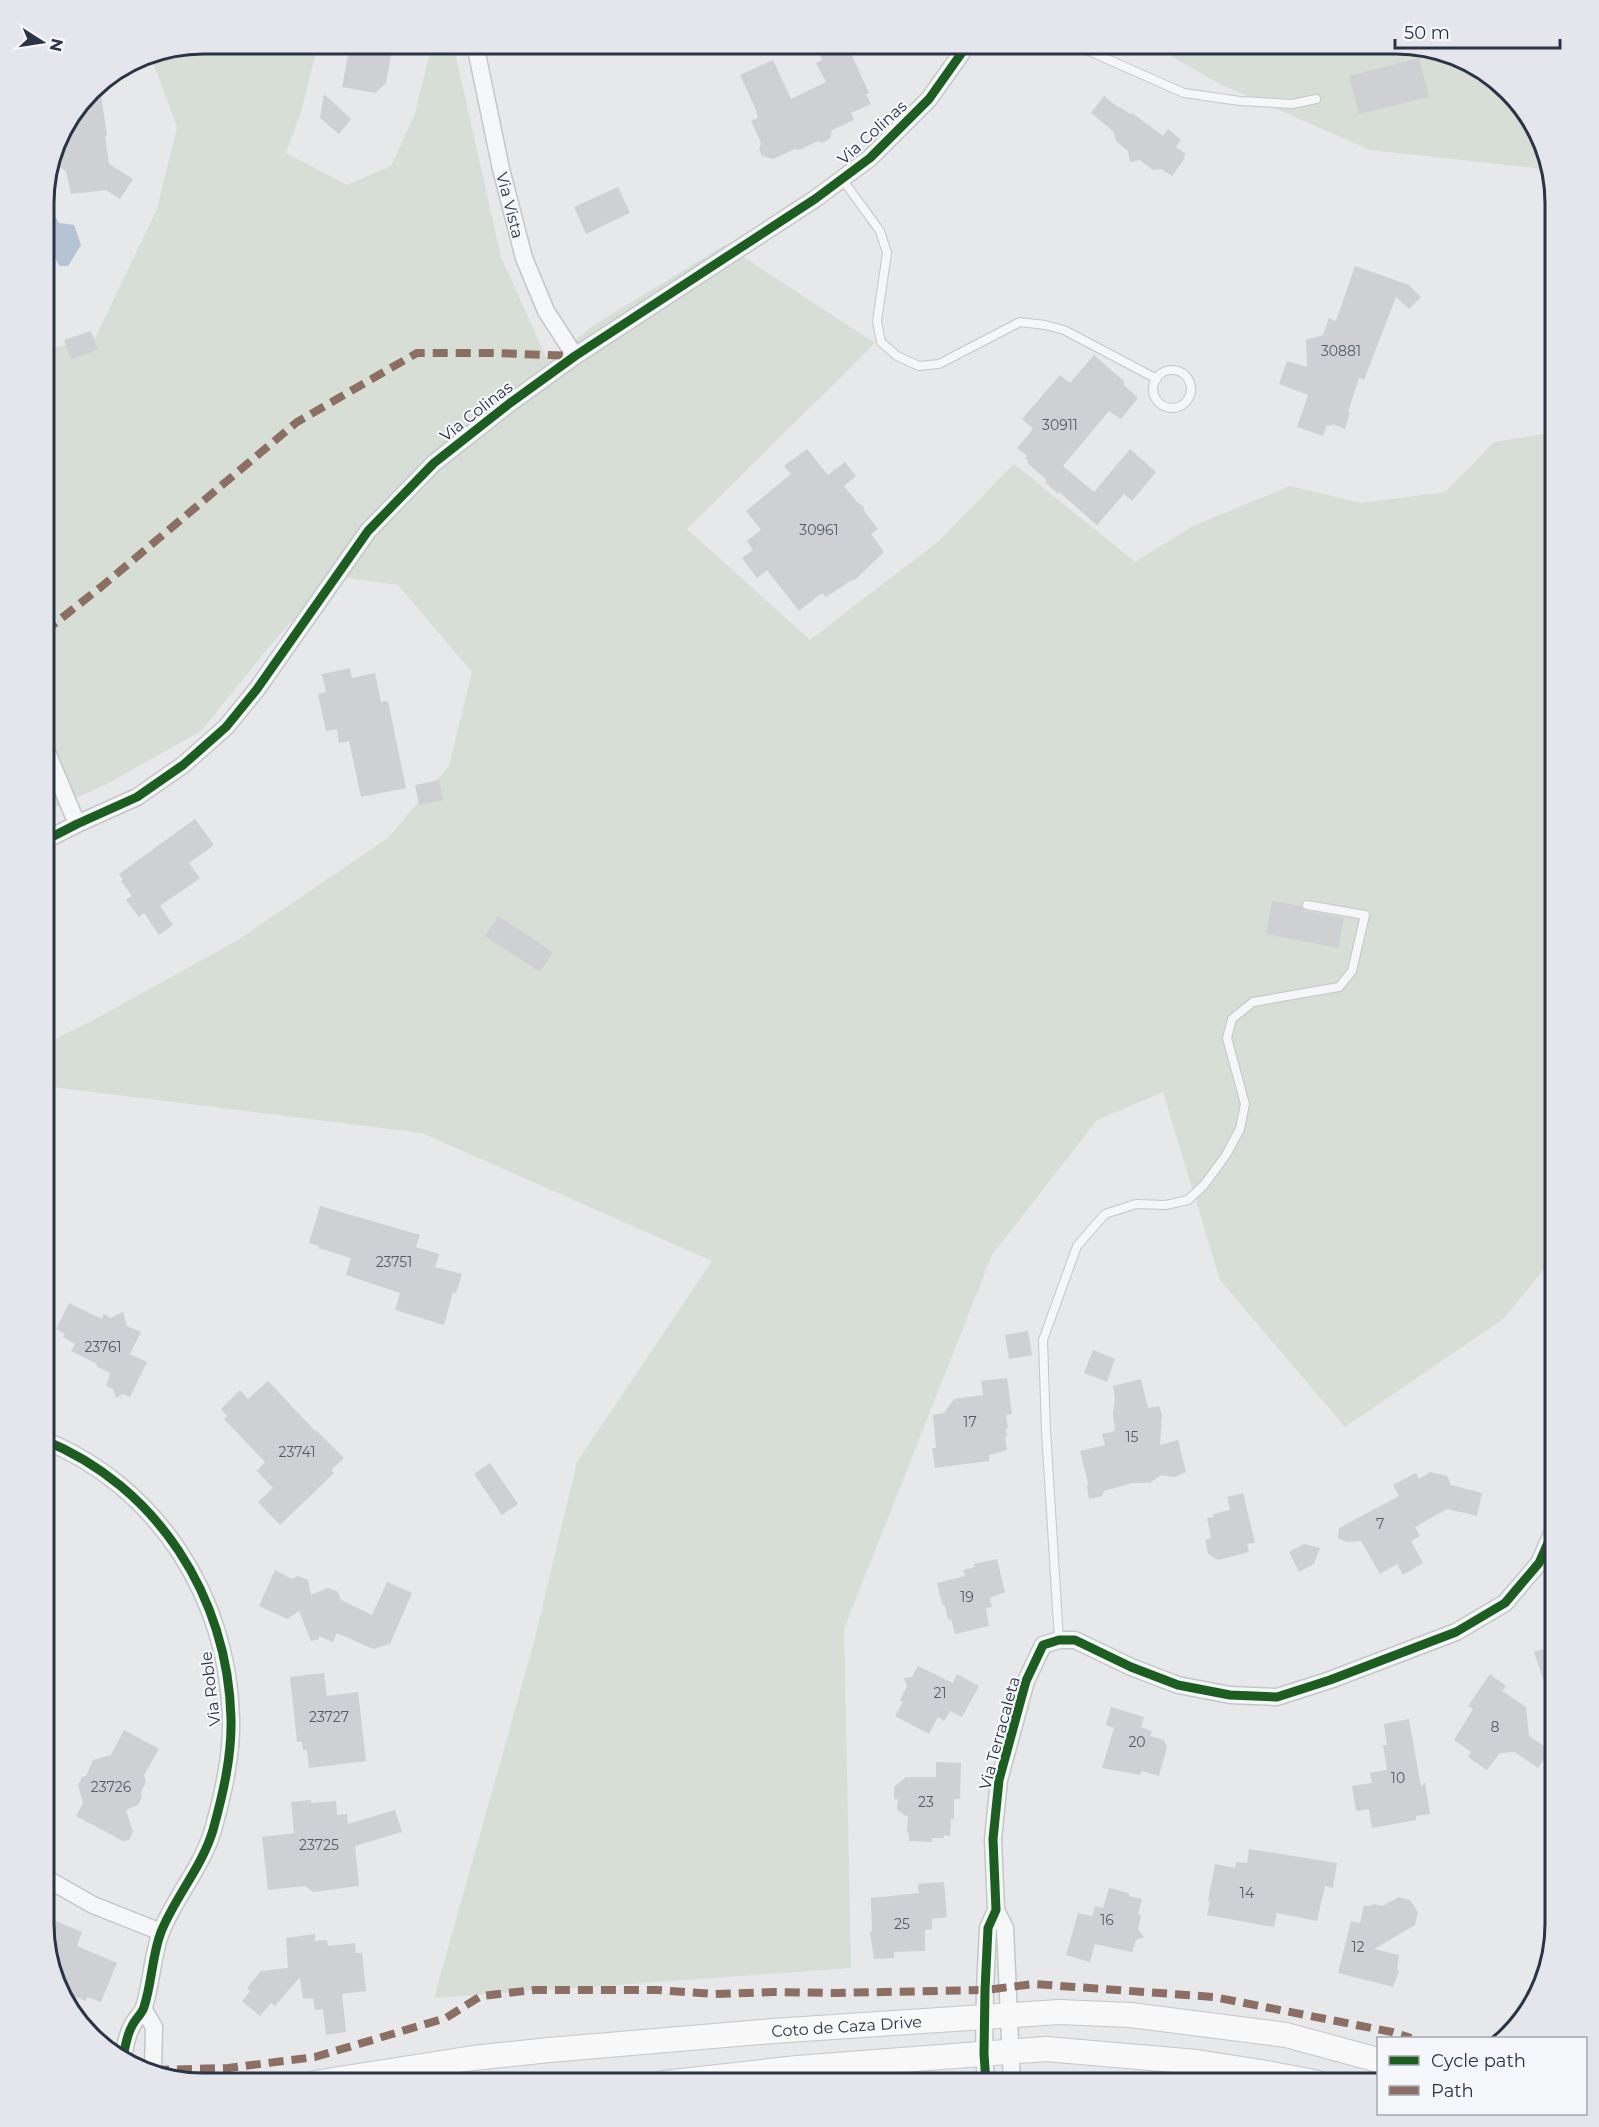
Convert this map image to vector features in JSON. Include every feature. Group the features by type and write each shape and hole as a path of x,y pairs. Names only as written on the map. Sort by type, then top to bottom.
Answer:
{"main road":[{"name":"Coto de Caza Drive","path":"381,2073 473,2058 549,2050 773,2031 1059,2012 1130,2015 1286,2035 1377,2060"},
{"path":"755,2073 1047,2049 1197,2062 1258,2073"}],"street":[{"name":"Via Vista","path":"477,54 501,169 524,258 546,311 575,356"},
{"name":"Via Colinas","path":"54,836 137,797 183,765 226,727 257,688 368,531 434,463 510,403 575,356 843,179 870,158 929,99 961,54"},
{"path":"54,769 77,824"},
{"name":"Via Roble","path":"54,1445 84,1461 114,1481 149,1511 175,1543 196,1580 212,1617 224,1660 231,1719 227,1772 212,1833 194,1872 161,1932 144,2010 131,2027 125,2051"},
{"path":"1059,1640 1075,1640 1131,1667 1178,1685 1230,1695 1277,1697 1330,1680 1456,1632 1505,1603 1539,1563 1545,1550"},
{"name":"Via Terracaleta","path":"996,2016 1005,1928 996,1910 993,1839 999,1780 1026,1681 1043,1646 1059,1640"},
{"path":"54,1883 93,1905 161,1932"},
{"name":"Via Terracaleta","path":"996,1910 988,1928 996,2016"},
{"path":"144,2010 154,2027 153,2064"},
{"path":"996,2016 1010,2052 1011,2073"},
{"path":"985,2073 984,2055 996,2016"}],"lane":[{"path":"1096,54 1184,93 1240,101 1292,104 1316,99"},
{"path":"843,179 880,231 886,253 878,321 881,342 897,356 919,366 939,364 1020,322 1064,330 1157,379"},
{"path":"1168,371 1183,373 1191,385 1184,405 1169,408 1162,405 1154,394 1157,379 1168,371"},
{"path":"1059,1640 1046,1431 1043,1340 1077,1246 1106,1214 1136,1204 1166,1205 1188,1200 1204,1185 1226,1155 1240,1129 1245,1104 1227,1038 1232,1019 1253,1002 1339,987 1352,971 1365,915 1307,905"}],"shaded area":[{"path":"316,54 302,109 286,153 347,185 391,166 415,114 430,54 455,54 501,257 548,361 597,323 725,245 875,343 687,529 810,640 940,540 1014,464 1135,562 1193,526 1290,486 1361,503 1445,492 1494,442 1545,434 1545,1268 1503,1319 1345,1427 1220,1280 1163,1092 1097,1120 992,1255 844,1629 851,1968 434,1998 534,1642 577,1462 712,1261 422,1133 54,1087 54,1039 88,1023 238,940 388,838 449,766 472,672 398,585 332,576 264,653 201,731 107,784 54,808 54,348 95,338 157,209 177,127 153,63 184,55"},
{"path":"1173,54 1406,54 1434,59 1470,74 1501,98 1520,120 1534,146 1541,169 1370,150 1218,83 1171,56"}],"water":[{"path":"54,217 59,223 74,225 81,245 68,266 60,266 54,252"}],"building":[{"path":"348,54 391,54 386,83 375,93 342,87"},
{"path":"819,54 851,54 869,93 866,94 871,104 851,113 854,120 832,130 830,139 822,143 818,141 773,159 762,156 759,149 761,143 751,121 758,118 757,112 740,75 773,60 791,99 826,82 816,63 822,60"},
{"path":"1419,58 1429,97 1359,114 1349,76"},
{"path":"324,94 351,119 339,134 320,118"},
{"path":"101,95 109,164 133,179 120,199 106,190 71,194 66,171 59,166 65,146 79,120"},
{"path":"1104,96 1163,136 1168,129 1181,140 1176,147 1186,154 1183,157 1185,158 1172,176 1161,169 1153,170 1140,160 1130,162 1128,151 1116,141 1114,132 1091,113"},
{"path":"618,187 630,213 586,234 574,207"},
{"path":"1355,266 1409,285 1421,297 1409,309 1396,297 1364,380 1359,378 1345,429 1332,424 1327,425 1323,436 1297,427 1308,395 1279,384 1287,361 1307,367 1306,340 1323,335 1329,318 1336,321"},
{"path":"91,331 98,350 71,359 64,340"},
{"path":"1094,355 1125,382 1123,384 1138,398 1121,419 1109,411 1063,466 1094,492 1130,449 1156,472 1132,501 1124,494 1097,525 1045,482 1047,480 1027,463 1029,461 1025,458 1027,456 1017,448 1033,429 1022,419 1060,375 1070,383"},
{"path":"807,449 828,475 845,462 856,476 844,486 863,506 878,529 871,534 884,552 856,579 826,597 822,593 799,611 767,570 757,578 742,558 753,550 747,541 761,530 746,511 791,474 784,466"},
{"path":"350,668 352,678 375,673 381,702 388,701 406,788 361,797 349,741 339,743 337,729 326,731 318,694 326,692 322,674"},
{"path":"439,780 443,800 419,805 415,785"},
{"path":"195,819 214,845 189,863 200,878 160,906 173,925 159,935 144,913 139,917 126,900 132,896 121,881 123,880 119,874"},
{"path":"1272,901 1301,906 1306,911 1344,918 1338,948 1266,934"},
{"path":"498,916 553,952 540,972 485,936"},
{"path":"320,1206 420,1235 416,1247 439,1254 435,1267 462,1274 456,1293 453,1292 444,1325 395,1310 400,1293 346,1275 351,1258 309,1243"},
{"path":"69,1303 102,1319 104,1314 111,1318 123,1312 127,1326 141,1332 130,1354 147,1362 130,1397 123,1394 116,1398 113,1389 106,1386 110,1373 71,1351 75,1344 63,1337 65,1334 56,1329"},
{"path":"1028,1331 1032,1355 1009,1359 1005,1335"},
{"path":"1093,1350 1115,1359 1107,1382 1084,1373"},
{"path":"1007,1378 1012,1414 1006,1415 1007,1450 989,1455 989,1461 935,1468 932,1448 936,1448 933,1415 944,1413 954,1399 983,1395 981,1381"},
{"path":"1141,1379 1148,1408 1159,1406 1162,1415 1160,1445 1178,1440 1186,1472 1174,1477 1161,1475 1150,1483 1133,1483 1104,1491 1102,1496 1089,1499 1088,1483 1080,1451 1105,1445 1102,1434 1115,1431 1113,1386"},
{"path":"268,1381 344,1458 331,1470 334,1473 280,1525 258,1502 273,1488 257,1471 265,1462 224,1419 227,1416 221,1409 240,1390 248,1399"},
{"path":"490,1463 518,1504 502,1515 474,1474"},
{"path":"1430,1472 1447,1476 1451,1485 1482,1493 1477,1516 1447,1509 1415,1527 1420,1536 1411,1541 1423,1563 1403,1575 1397,1564 1380,1574 1361,1541 1347,1542 1338,1538 1339,1528 1399,1496 1393,1485 1416,1473 1419,1479"},
{"path":"1243,1493 1255,1543 1247,1544 1249,1552 1219,1560 1214,1558 1208,1553 1205,1540 1211,1538 1207,1518 1214,1517 1213,1514 1230,1510 1227,1497"},
{"path":"1304,1544 1320,1548 1314,1564 1299,1572 1289,1552"},
{"path":"997,1559 1005,1592 990,1598 992,1607 986,1608 989,1626 955,1634 951,1619 948,1620 945,1606 942,1604 937,1583 965,1576 963,1570 975,1567 974,1564"},
{"path":"275,1570 292,1579 298,1576 308,1580 311,1595 328,1588 338,1592 341,1600 372,1615 387,1582 412,1593 390,1644 373,1649 337,1633 333,1642 319,1636 319,1639 311,1641 299,1611 287,1619 259,1606"},
{"path":"1545,1648 1545,1684 1534,1652"},
{"path":"918,1666 953,1683 957,1674 979,1686 962,1717 950,1711 944,1721 938,1717 929,1734 895,1716 903,1702 900,1700 907,1686 904,1678 912,1677"},
{"path":"324,1673 327,1696 358,1692 366,1761 309,1768 307,1750 303,1750 302,1742 297,1742 290,1677"},
{"path":"1490,1674 1506,1686 1502,1691 1526,1707 1529,1736 1545,1747 1545,1758 1538,1768 1515,1752 1500,1753 1487,1770 1468,1757 1471,1752 1454,1740 1473,1709 1468,1706"},
{"path":"1111,1707 1144,1717 1141,1727 1152,1731 1150,1736 1164,1740 1167,1747 1159,1776 1142,1771 1140,1775 1102,1768 1114,1728 1106,1725"},
{"path":"1409,1719 1421,1787 1425,1782 1430,1814 1416,1816 1416,1820 1372,1828 1369,1809 1356,1811 1352,1786 1372,1783 1370,1773 1387,1770 1383,1745 1387,1745 1384,1724"},
{"path":"124,1730 159,1749 144,1775 146,1782 138,1805 126,1810 133,1832 129,1840 123,1841 76,1816 83,1803 78,1785 82,1777 86,1776 93,1760 111,1755"},
{"path":"936,1762 961,1763 960,1799 954,1799 954,1819 951,1819 950,1836 932,1838 932,1842 909,1841 908,1816 897,1810 898,1799 894,1799 894,1787 906,1777 936,1777"},
{"path":"311,1800 311,1803 336,1801 337,1815 347,1814 348,1824 395,1810 402,1832 355,1846 359,1886 313,1892 305,1886 268,1890 262,1837 294,1833 291,1802"},
{"path":"1249,1849 1337,1863 1333,1888 1325,1886 1317,1921 1277,1913 1274,1927 1207,1915 1215,1864 1235,1868 1236,1862 1247,1863"},
{"path":"944,1882 947,1917 932,1919 932,1929 925,1930 925,1951 894,1952 894,1958 874,1959 870,1932 872,1931 871,1898 919,1893 918,1884"},
{"path":"1109,1888 1142,1899 1138,1914 1141,1915 1138,1929 1144,1937 1136,1940 1132,1952 1095,1944 1090,1962 1066,1955 1078,1913 1092,1916 1095,1906 1103,1908"},
{"path":"1399,1897 1410,1900 1418,1912 1415,1925 1374,1949 1399,1955 1397,1969 1399,1971 1393,1987 1338,1973 1351,1921 1360,1923 1364,1905 1382,1906"},
{"path":"54,1920 82,1932 77,1946 117,1963 101,2002 87,1997 86,2001 72,1995 69,1990 59,1962"},
{"path":"315,1934 315,1941 327,1940 328,1946 355,1943 356,1953 362,1953 366,1991 342,1994 346,2032 326,2035 323,2009 315,2010 313,1998 303,1999 300,1977 275,2006 271,2003 260,2016 242,2001 250,1991 247,1988 261,1971 288,1968 286,1938"}],"marked path":[{"path":"54,624 297,422 417,353 573,356"},
{"path":"172,2070 228,2068 315,2057 446,2018 481,1996 534,1990 657,1990 715,1994 833,1993 985,1990 1034,1984 1214,1997 1408,2037"}],"cycle path":[{"path":"54,836 137,797 183,765 226,727 257,689 368,531 434,463 510,403 575,356 815,199 870,158 929,99 961,54"},
{"path":"54,1445 84,1460 120,1486 152,1516 179,1551 200,1589 216,1630 227,1673 231,1718 230,1746 217,1816 202,1857 173,1906 161,1932 144,2007 130,2030 124,2051"},
{"path":"985,2073 985,1990 988,1928 996,1910 993,1839 999,1780 1026,1681 1043,1645 1059,1640 1075,1640 1131,1667 1178,1685 1230,1695 1277,1697 1330,1680 1456,1632 1505,1603 1539,1563 1545,1550"}]}
